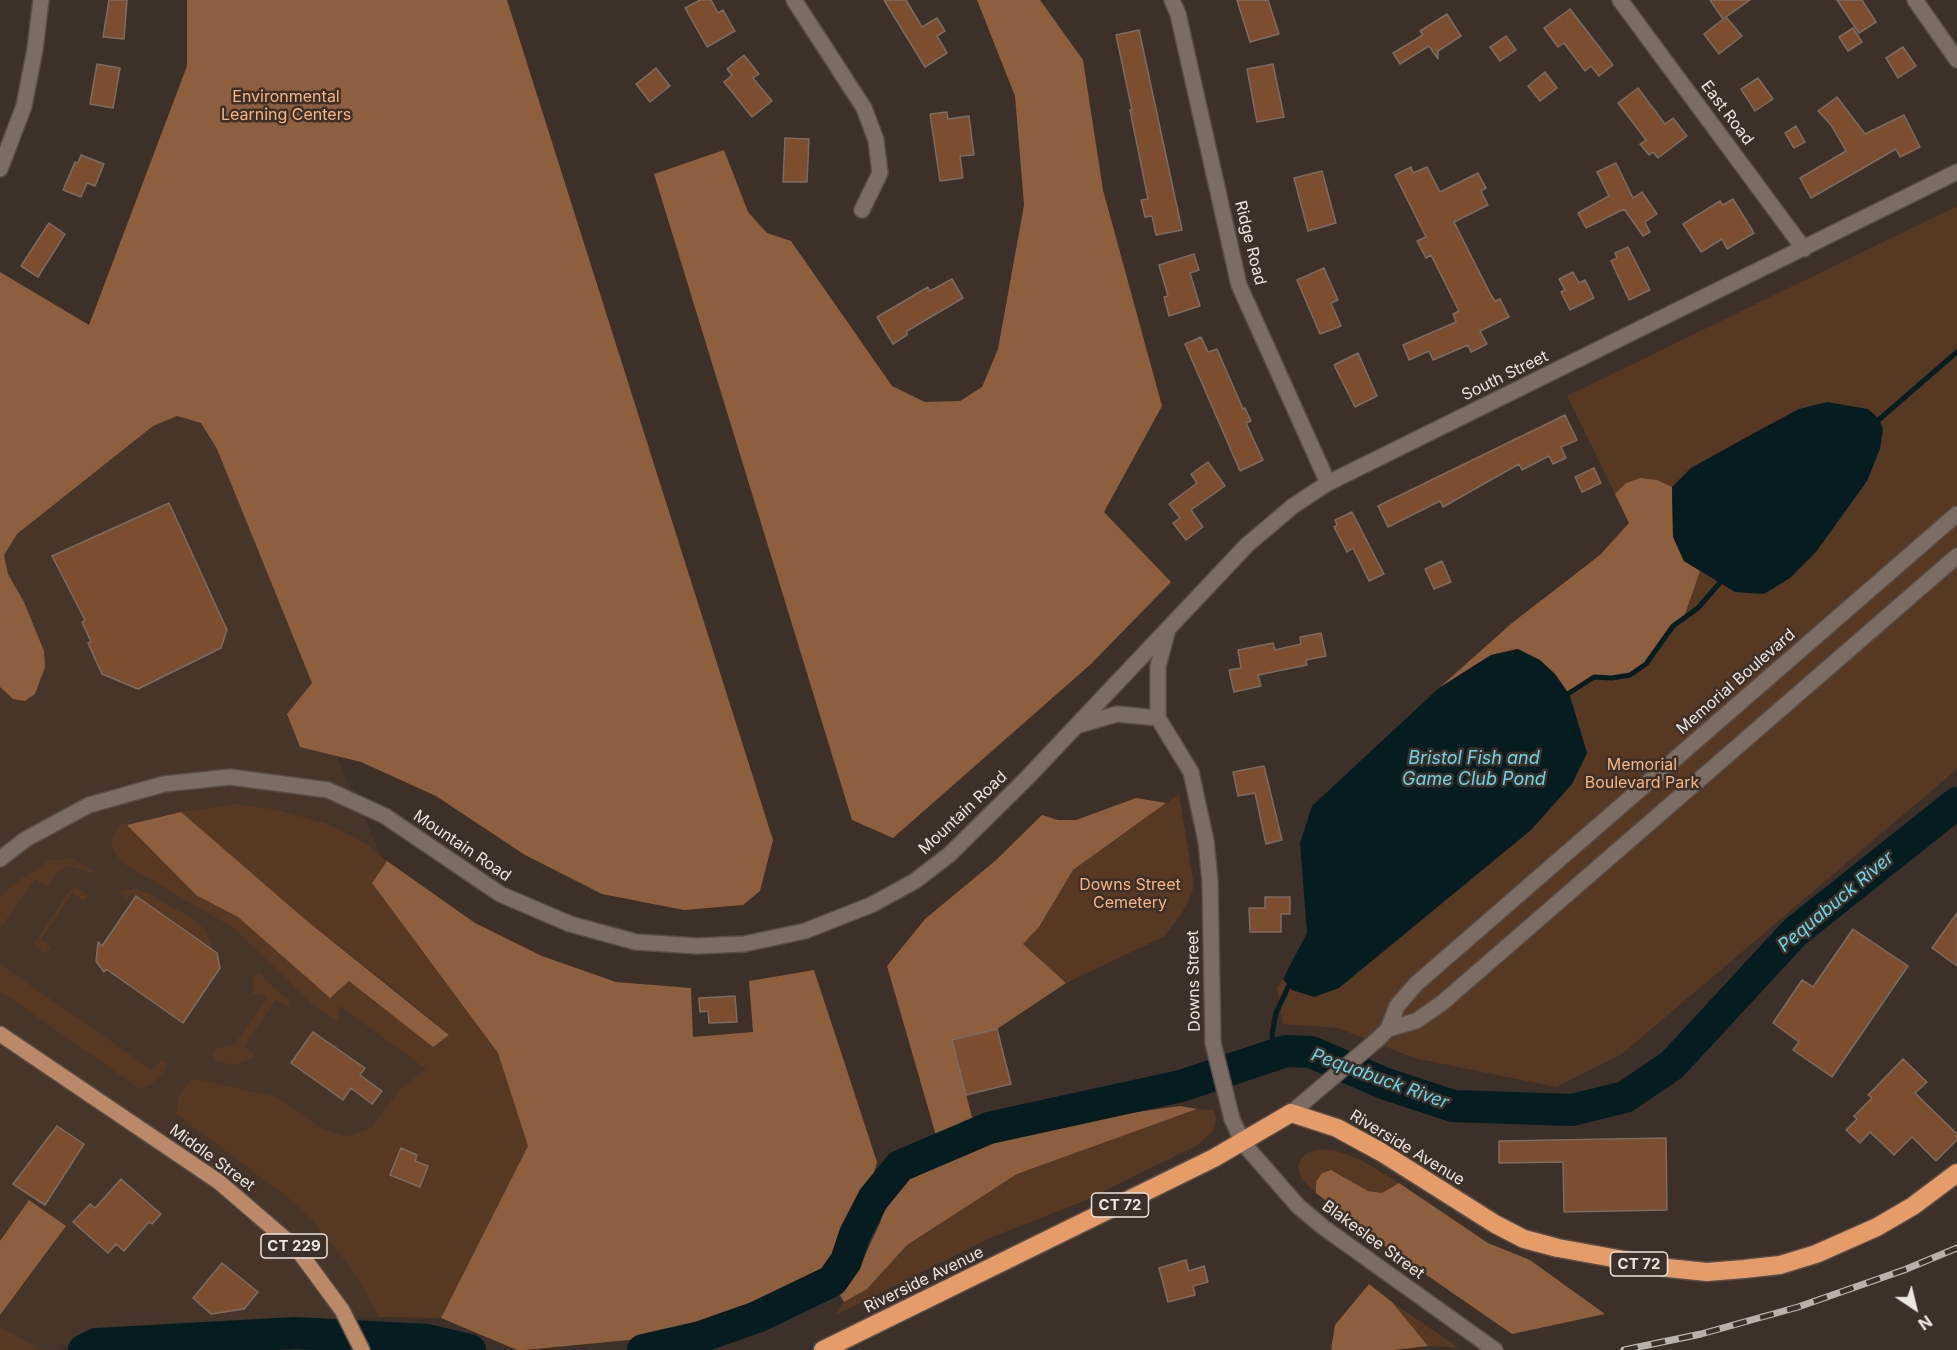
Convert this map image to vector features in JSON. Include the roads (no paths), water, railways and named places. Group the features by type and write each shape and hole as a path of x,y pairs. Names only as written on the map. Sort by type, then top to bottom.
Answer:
{"highway":[{"name":"Riverside Avenue","path":"823,1350 1243,1143 1291,1113 1346,1133 1382,1152 1494,1224 1524,1239 1569,1251 1707,1272 1780,1264 1826,1251 1877,1227 1913,1206 1957,1173"}],"main road":[{"path":"0,169 24,106 35,49 41,0"},
{"path":"794,0 864,108 876,140 880,173 862,210"},
{"name":"Ridge Road","path":"1172,0 1178,14 1239,285 1328,483"},
{"name":"East Road","path":"1620,0 1804,249"},
{"path":"1915,0 1957,60"},
{"name":"South Street","path":"1118,682 1246,545 1293,506 1328,483 1957,172"},
{"name":"Memorial Boulevard","path":"1383,1034 1397,1006 1416,984 1957,514"},
{"name":"Memorial Boulevard","path":"1291,1113 1383,1034 1416,1021 1442,1003 1957,556"},
{"path":"1076,726 1117,714 1158,718 1158,666 1169,627"},
{"name":"Mountain Road","path":"0,859 26,839 89,805 155,787 230,777 288,783 328,790 385,816 500,894 570,924 636,942 697,946 744,944 805,931 871,905 915,881 950,854 985,822 1118,682"},
{"name":"Downs Street","path":"1158,718 1191,772 1206,841 1210,882 1213,1043 1227,1103 1243,1143"},
{"name":"Middle Street","path":"0,1034 219,1182 297,1250 342,1310 362,1350"},
{"name":"Blakeslee Street","path":"1243,1143 1298,1206 1323,1227 1495,1350"}],"water":[{"path":"1827,402 1868,409 1879,419 1883,429 1880,449 1867,481 1816,552 1790,578 1764,594 1735,592 1684,561 1673,537 1672,487 1691,468 1756,432 1799,409"},
{"name":"Bristol Fish and Game Club Pond","path":"1518,649 1540,660 1555,674 1570,696 1587,753 1572,784 1531,830 1339,988 1314,997 1292,990 1283,979 1307,933 1300,843 1312,806 1439,688 1491,655"}],"waterway":[{"path":"1875,423 1957,352"},
{"path":"1563,697 1594,677 1612,678 1630,675 1646,664 1673,626 1698,608 1724,578"},
{"name":"Pequabuck River","path":"643,1350 700,1337 757,1317 832,1281 846,1261 855,1234 873,1199 900,1166 989,1128 1181,1086 1286,1051 1311,1052 1386,1084 1453,1106 1572,1110 1625,1097 1672,1065 1795,932 1957,803"},
{"path":"1275,1054 1272,1034 1276,1013 1291,981"},
{"name":"Pequabuck River","path":"84,1350 96,1344 295,1333 427,1340 470,1350"}],"railway":[{"path":"1624,1350 1701,1334 1798,1307 1904,1270 1957,1248"}],"park label":[{"name":"Environmental Learning Centers","path":"286,106"},
{"name":"Memorial Boulevard Park","path":"1642,774"},
{"name":"Downs Street Cemetery","path":"1130,894"}]}
